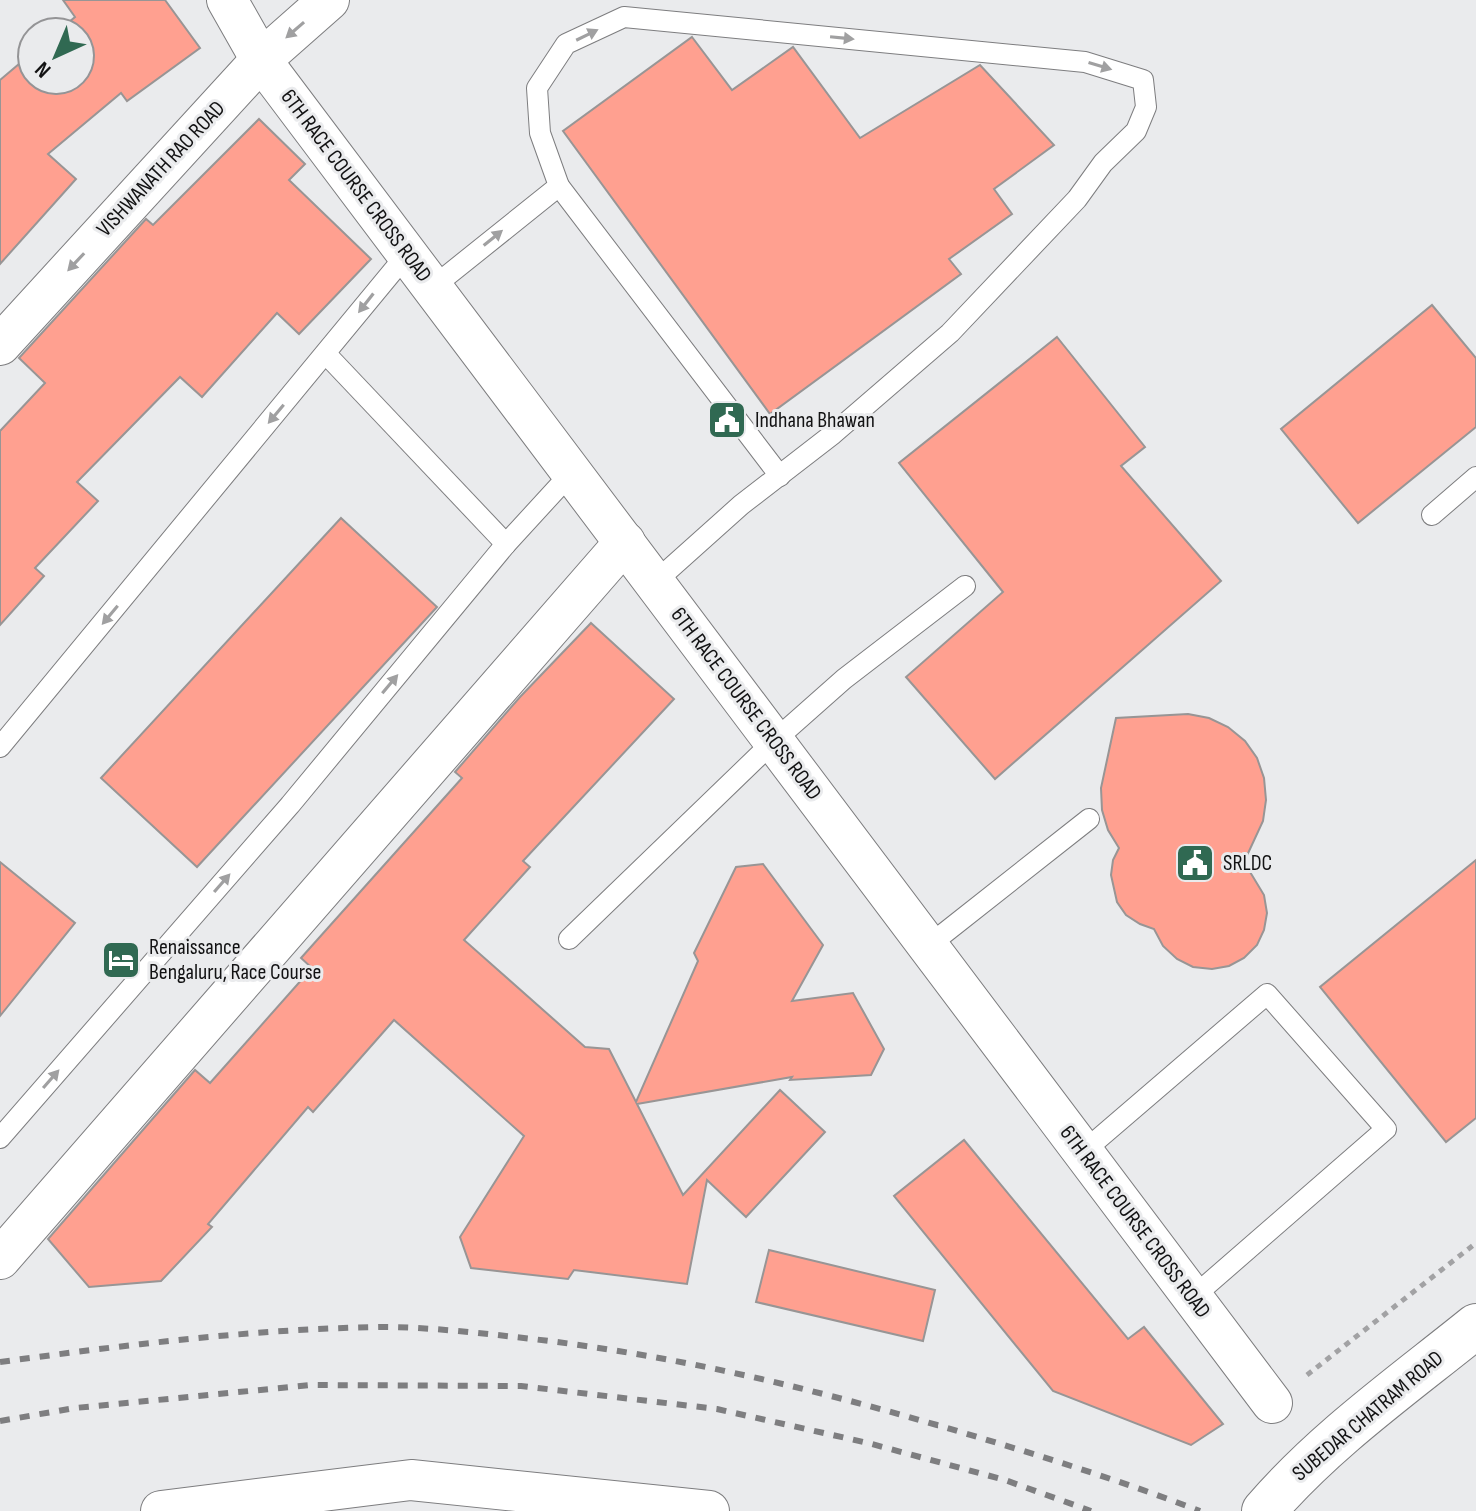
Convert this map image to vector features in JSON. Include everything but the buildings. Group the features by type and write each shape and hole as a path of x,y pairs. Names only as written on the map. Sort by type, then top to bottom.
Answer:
{"main road":[{"name":"SUBEDAR CHATRAM ROAD","path":"1264,1511 1293,1478 1336,1438 1476,1326"}],"street":[{"name":"6TH RACE COURSE CROSS ROAD","path":"227,0 261,60 1272,1403"},
{"name":"VISHWANATH RAO ROAD","path":"0,345 261,60 329,0"},
{"path":"0,1259 625,542"},
{"path":"161,1511 411,1480 709,1511"}],"lane":[{"path":"655,582 741,505 780,476 950,333 1077,199 1103,163 1136,131 1146,107 1143,80 1085,62 624,17 566,44 537,88 540,133 559,186 780,476"},
{"path":"433,287 559,186"},
{"path":"0,747 407,254"},
{"path":"326,354 506,544"},
{"path":"0,1138 290,805 506,544 572,472"},
{"path":"1432,515 1476,477"},
{"path":"569,939 774,741 844,679 965,586"},
{"path":"928,946 1089,819"},
{"path":"1083,1152 1267,994 1386,1129 1193,1297"}],"path":[{"path":"1272,1403 1476,1243"}],"railway":[{"path":"0,1362 190,1339 332,1328 380,1327 482,1333 676,1361 832,1396 1036,1455 1200,1511"},
{"path":"0,1421 75,1408 311,1385 521,1386 717,1409 868,1443 1005,1480 1091,1511"}],"place":[{"name":"Indhana Bhawan","path":"727,420"},
{"name":"SRLDC","path":"1195,863"},
{"name":"Renaissance Bengaluru, Race Course","path":"121,960"}]}
